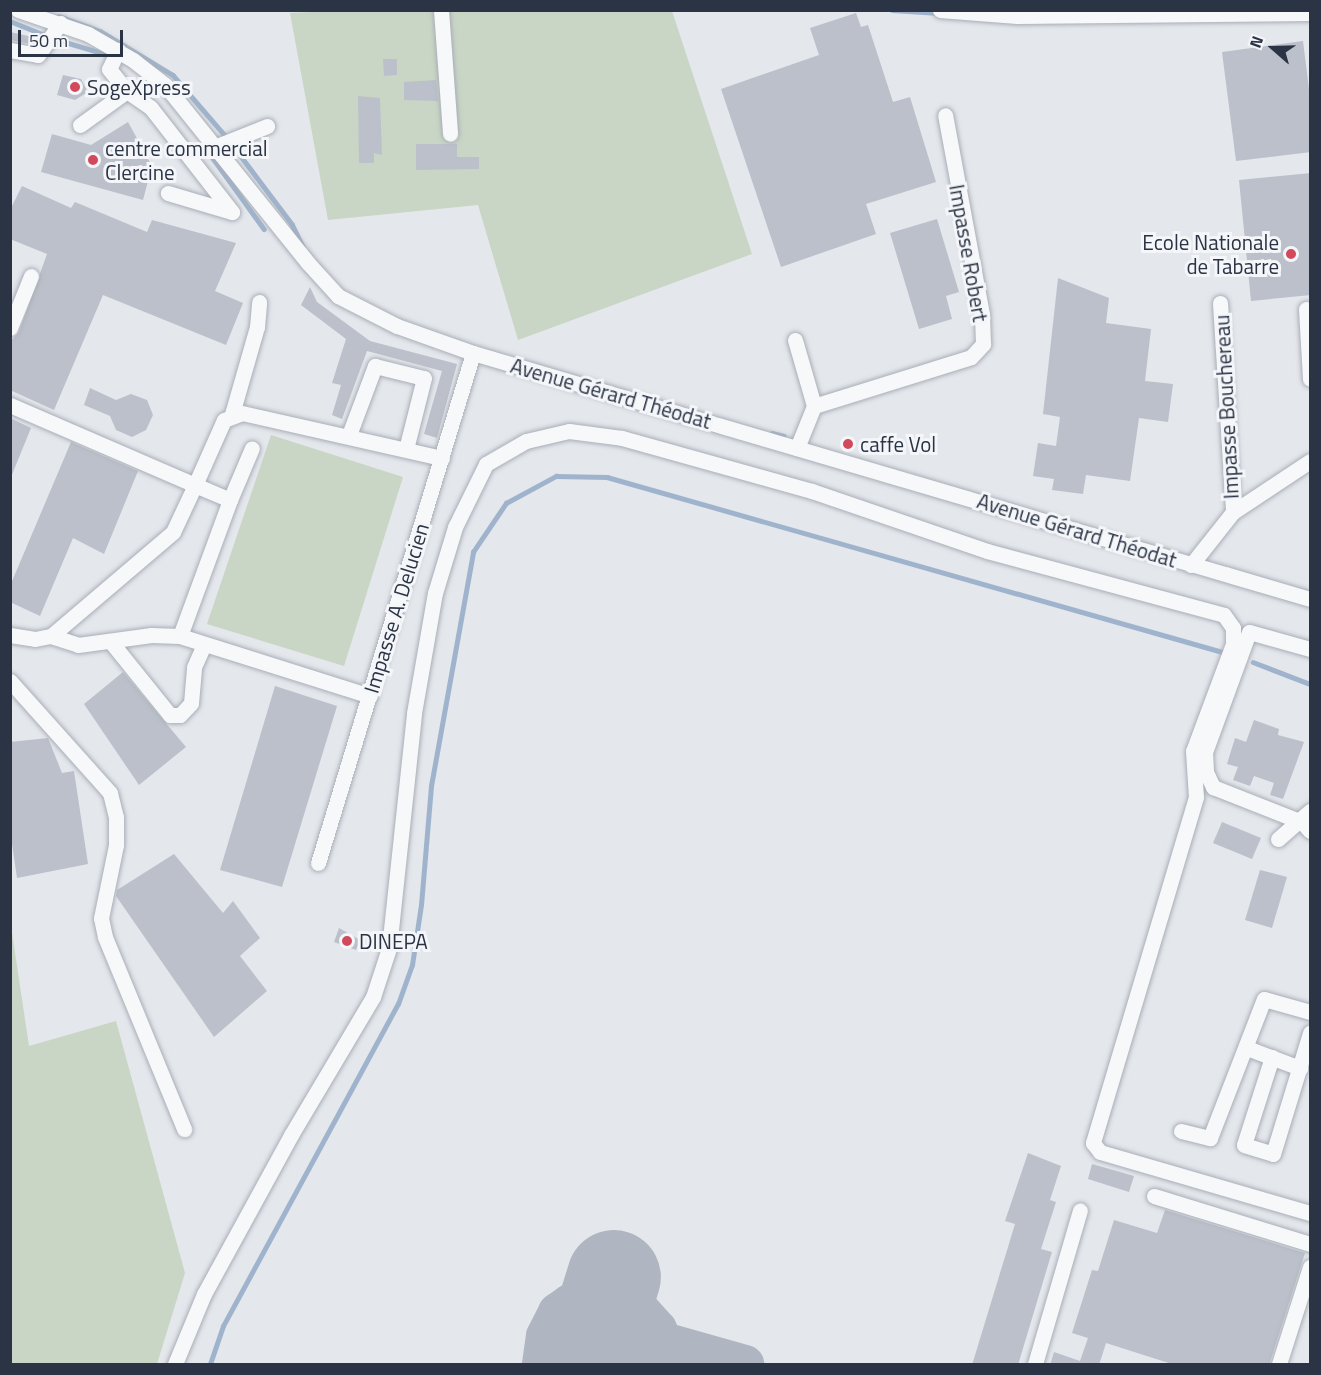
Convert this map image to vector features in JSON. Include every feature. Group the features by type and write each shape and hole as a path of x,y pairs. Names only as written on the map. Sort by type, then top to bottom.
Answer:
{"street":[{"name":"Avenue Gérard Théodat","path":"18,10 42,13 118,50 165,85 217,146 308,263 338,296 397,326 473,353 1311,599"},
{"path":"441,10 450,134"},
{"path":"939,10 1311,13"},
{"path":"10,50 38,55 60,23"},
{"path":"118,50 109,69 127,91 151,108 232,212 168,193"},
{"path":"80,125 127,91"},
{"name":"Impasse Robert","path":"814,406 971,357 983,344 982,314 945,115"},
{"path":"217,146 267,126"},
{"path":"10,328 31,276"},
{"path":"232,414 257,327 259,302"},
{"name":"Impasse Bouchereau","path":"1220,303 1233,512"},
{"path":"1306,309 1311,379"},
{"path":"795,340 814,406 806,420 797,448"},
{"name":"Impasse A. Delucien","path":"318,863 473,353"},
{"path":"349,435 375,366 424,378 406,449"},
{"path":"10,405 230,500"},
{"path":"51,636 174,532 224,420 232,414 252,414 442,458"},
{"path":"175,1365 210,1284 291,1135 373,997 389,948 418,691 435,593 455,526 486,464 526,441 569,431 622,438 812,491 987,551 1224,615 1233,628 1233,644 1193,752 1196,797 1093,1143 1100,1152 1311,1213"},
{"path":"180,636 230,500 252,448"},
{"name":"Impasse Bouchereau","path":"1191,565 1233,512 1311,461"},
{"path":"1308,821 1213,787 1206,772 1205,752 1249,632 1311,649"},
{"path":"10,635 35,639 51,636 78,645 151,635 180,636 369,696"},
{"path":"111,642 170,715 180,715 191,703 194,667 204,645"},
{"path":"10,681 110,793 116,817 116,845 101,918 105,937 184,1129"},
{"path":"1278,839 1308,821"},
{"path":"1181,1131 1210,1138 1247,1048 1264,999 1311,1012"},
{"path":"1272,1057 1244,1145 1273,1154 1311,1033"},
{"path":"1247,1048 1300,1068"},
{"path":"1154,1196 1311,1244"},
{"path":"1035,1365 1080,1210"},
{"path":"1279,1365 1311,1267"}],"green space":[{"path":"351,10 672,11 752,254 518,340 478,205 328,220 290,13"},
{"path":"271,435 403,477 344,666 207,624"},
{"path":"10,919 29,1046 116,1021 185,1273 157,1364 11,1364"}],"building":[{"path":"856,13 861,27 868,25 893,102 910,97 936,182 866,204 876,234 781,267 721,89 819,55 810,28"},
{"path":"10,32 33,37 32,44 10,40"},
{"path":"1303,41 1311,105 1311,152 1236,161 1222,52"},
{"path":"383,59 397,59 397,75 384,76"},
{"path":"63,75 81,79 88,92 75,100 57,95"},
{"path":"436,80 438,101 404,100 404,82"},
{"path":"358,96 380,98 382,155 374,153 374,163 359,163"},
{"name":"centre commercial Clercine","path":"128,122 152,166 143,200 41,172 52,134 91,145"},
{"path":"416,144 457,144 457,157 479,157 479,169 416,170"},
{"path":"1311,173 1311,295 1251,301 1239,180"},
{"path":"22,186 71,208 75,202 147,232 152,220 236,243 215,291 243,303 226,345 103,295 54,410 10,390 10,342 19,332 47,254 10,239 10,210"},
{"path":"937,219 959,292 946,296 952,319 919,329 890,233"},
{"path":"1058,278 1109,298 1106,323 1151,329 1145,381 1173,384 1168,422 1139,418 1130,481 1086,475 1083,494 1052,490 1054,479 1033,476 1038,443 1056,446 1060,417 1043,414"},
{"path":"310,287 317,302 370,341 457,364 437,438 424,434 442,371 367,351 342,419 332,415 341,385 332,383 346,339 301,305"},
{"path":"90,388 116,400 131,394 147,400 153,415 146,430 132,437 116,430 110,416 84,405"},
{"path":"10,418 31,428 11,477 10,477"},
{"path":"71,442 138,471 104,554 73,538 40,616 10,602 10,586"},
{"path":"123,672 186,747 139,785 84,704"},
{"path":"275,686 337,706 282,887 220,870"},
{"path":"1254,720 1279,729 1278,735 1304,742 1283,799 1270,795 1274,783 1254,776 1250,786 1233,780 1238,767 1227,764 1235,738 1246,742"},
{"path":"48,738 62,773 74,771 88,864 17,878 10,830 10,742"},
{"path":"1222,822 1261,838 1252,859 1213,843"},
{"path":"174,854 223,913 233,901 260,938 240,956 267,991 214,1037 116,896 117,890"},
{"path":"1260,870 1287,877 1272,928 1245,920"},
{"name":"DINEPA","path":"339,928 360,940 356,950 334,942"},
{"path":"1028,1153 1061,1166 1050,1200 1056,1202 1041,1249 1052,1252 1018,1365 972,1365 1015,1224 1005,1221"},
{"path":"1092,1164 1134,1176 1129,1192 1088,1179"},
{"path":"1165,1210 1305,1253 1269,1365 1175,1365 1106,1343 1099,1365 1050,1365 1054,1352 1080,1361 1088,1338 1072,1333 1092,1270 1098,1271 1114,1220 1157,1233"}],"waterway":[{"path":"892,10 939,13"},
{"path":"59,16 100,31 173,75 228,139"},
{"path":"10,21 43,34"},
{"path":"55,39 109,55"},
{"path":"202,143 264,229"},
{"path":"231,143 292,224 303,247"},
{"path":"772,433 784,436"},
{"path":"210,1364 223,1326 398,1004 412,965 421,905 431,786 473,552 506,503 556,476 607,477 1226,653"},
{"path":"1253,662 1310,684"}],"taxiway":[{"path":"541,1364 545,1336 557,1312 570,1303 609,1295 638,1307 658,1329 665,1346 654,1364"},
{"path":"600,1323 745,1364"}],"runway":[{"path":"587,1364 614,1277"}],"place":[{"name":"SogeXpress","path":"75,87"},
{"name":"centre commercial Clercine","path":"93,160"},
{"name":"Ecole Nationale de Tabarre","path":"1291,254"},
{"name":"caffe Vol","path":"848,444"},
{"name":"DINEPA","path":"347,941"}]}
